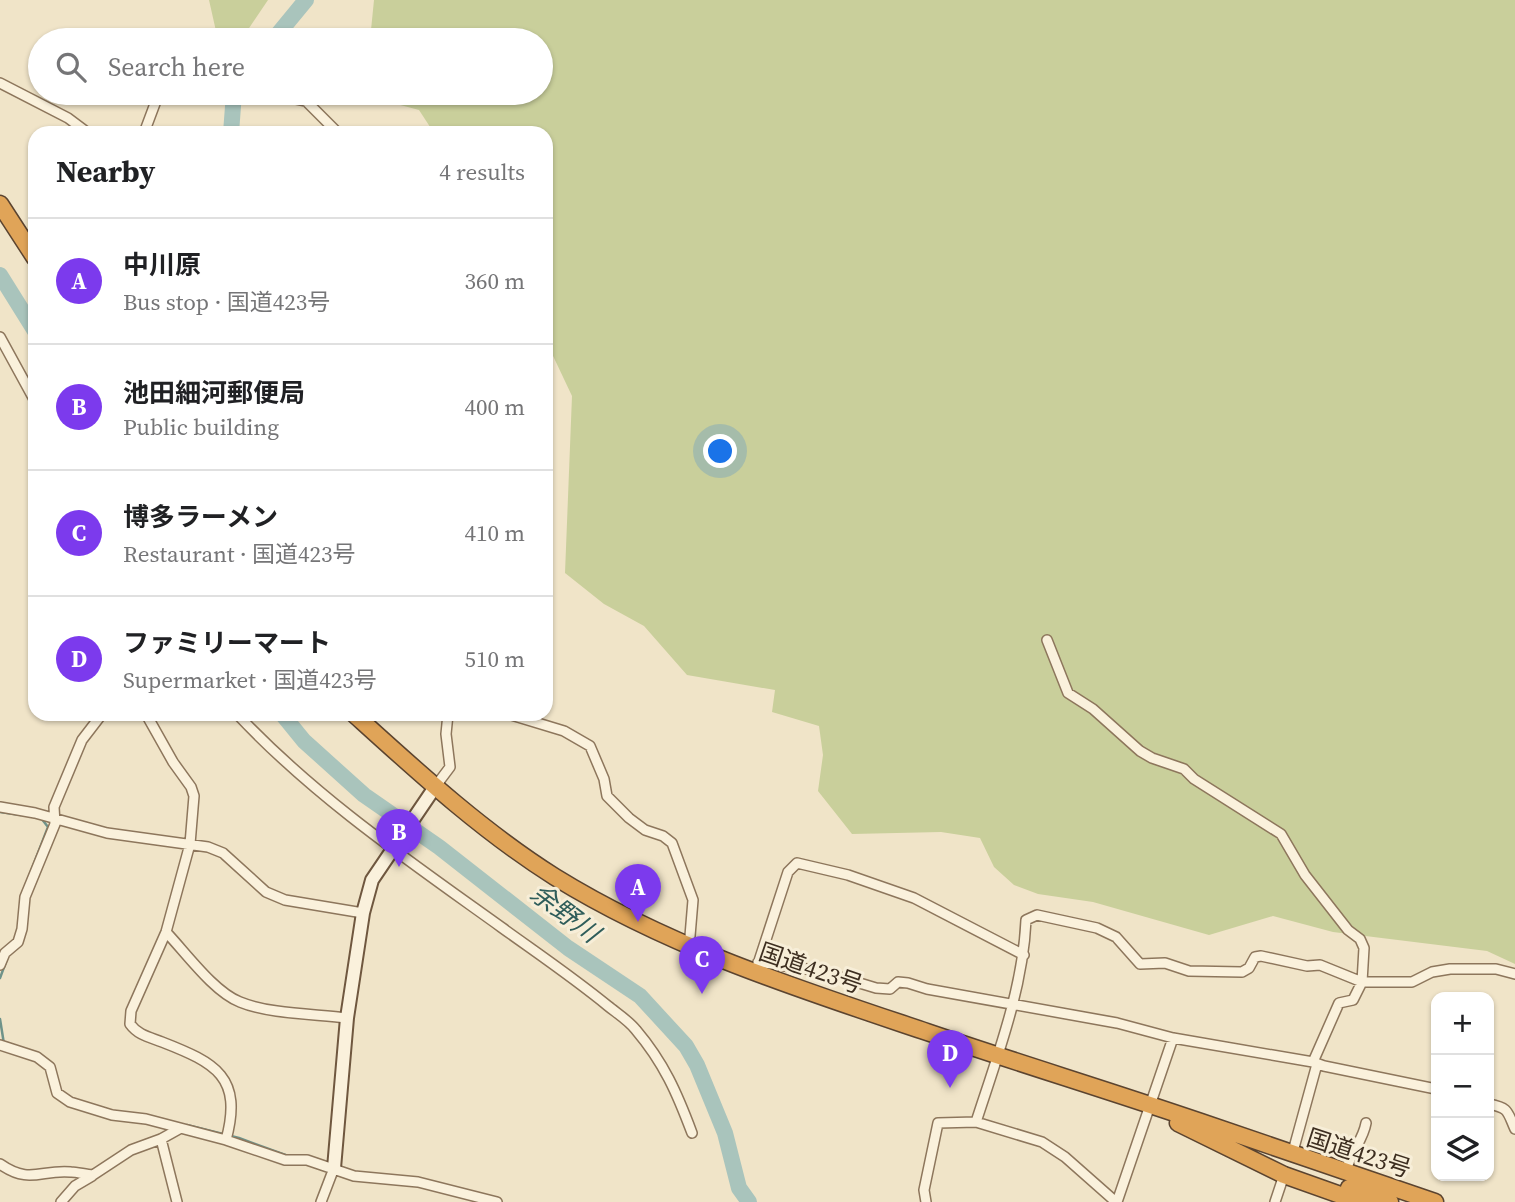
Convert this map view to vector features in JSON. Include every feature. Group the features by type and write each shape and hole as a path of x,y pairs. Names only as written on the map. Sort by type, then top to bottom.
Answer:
{"highway":[{"path":"0,204 28,247"},
{"name":"国道423号","path":"361,721 431,792 555,876 687,946 757,968 998,1056 1435,1202"},
{"name":"国道423号","path":"1149,1106 1158,1113 1284,1175 1360,1202"},
{"path":"1202,1122 1264,1151 1395,1200"},
{"path":"1224,1146 1239,1148 1395,1200"}],"street":[{"path":"0,83 28,97"},
{"path":"43,105 79,126"},
{"path":"147,126 154,105"},
{"path":"310,105 331,126"},
{"path":"0,338 28,388"},
{"path":"1047,640 1068,693 1093,709 1140,751 1184,769 1194,779 1281,834 1305,875 1348,930 1360,939 1364,948 1362,982 1353,1000 1339,1003 1333,1013 1315,1063 1292,1155"},
{"path":"0,965 5,953 18,942 25,898 55,824 54,807 82,740 97,721"},
{"path":"150,721 194,796 190,844 166,932 131,1011 130,1024 136,1032 196,1056 222,1078 231,1094 233,1115 226,1140"},
{"path":"243,721 272,752 317,792 580,982 635,1028 675,1087 692,1133"},
{"path":"321,1202 334,1168 347,1018 363,913 372,880 450,767 447,721"},
{"path":"531,721 564,731 590,746 604,779 607,796 645,830 663,836 672,843 693,900 687,946"},
{"path":"0,807 107,833 208,847 223,853 266,892 285,900 363,913"},
{"path":"1024,955 914,898 848,875 797,863 788,872 757,968 820,971 876,988 890,989 898,982 908,983 1431,1088"},
{"path":"976,1122 1012,1005 1024,955 1026,920 1037,915 1097,928 1116,937 1140,964 1166,963 1189,971 1242,972 1249,968 1255,957 1261,956 1289,964 1320,965 1362,982 1412,982 1432,972 1450,969 1496,969 1515,974"},
{"path":"166,932 216,986 238,1002 347,1018"},
{"path":"926,1202 924,1190 938,1123 976,1122 1041,1142 1065,1157 1117,1202 1173,1038"},
{"path":"0,1045 37,1057 50,1067 57,1093 70,1102 112,1115 146,1119 226,1140 285,1160 307,1160 354,1176 418,1182 497,1202"},
{"path":"1494,1105 1504,1107 1515,1129"},
{"path":"1346,1171 1349,1157 1364,1134 1366,1123"},
{"path":"61,1202 75,1186 131,1150 161,1139 178,1129"},
{"path":"161,1139 177,1202"},
{"path":"0,1164 10,1171 29,1177 69,1171 93,1175"},
{"path":"1275,1202 1284,1175"}],"green space":[{"path":"209,0 268,0 249,28 215,28"},
{"path":"374,0 1515,0 1515,964 1487,951 1333,932 1273,916 1209,935 1093,902 1038,894 1014,885 994,867 980,838 941,832 852,834 818,791 823,755 819,726 772,712 775,690 687,675 644,626 604,604 565,573 572,396 553,356 553,126 429,126 419,110 400,105 553,105 553,28 371,28"}],"waterway":[{"path":"283,28 306,0"},
{"path":"232,126 233,105"},
{"name":"余野川","path":"0,275 28,320"},
{"name":"余野川","path":"288,721 304,741 364,795 439,847 568,948 640,996 686,1046 697,1065 725,1133 739,1188 749,1202"},
{"path":"0,812 21,815"},
{"path":"28,879 48,827 41,818"},
{"path":"0,978 7,959"},
{"path":"0,1019 4,1044"},
{"path":"187,1125 239,1138 291,1157"}],"place":[{"name":"池田細河郵便局","path":"399,867"},
{"name":"中川原","path":"638,922"},
{"name":"博多ラーメン","path":"702,994"},
{"name":"ファミリーマート","path":"950,1088"}]}
